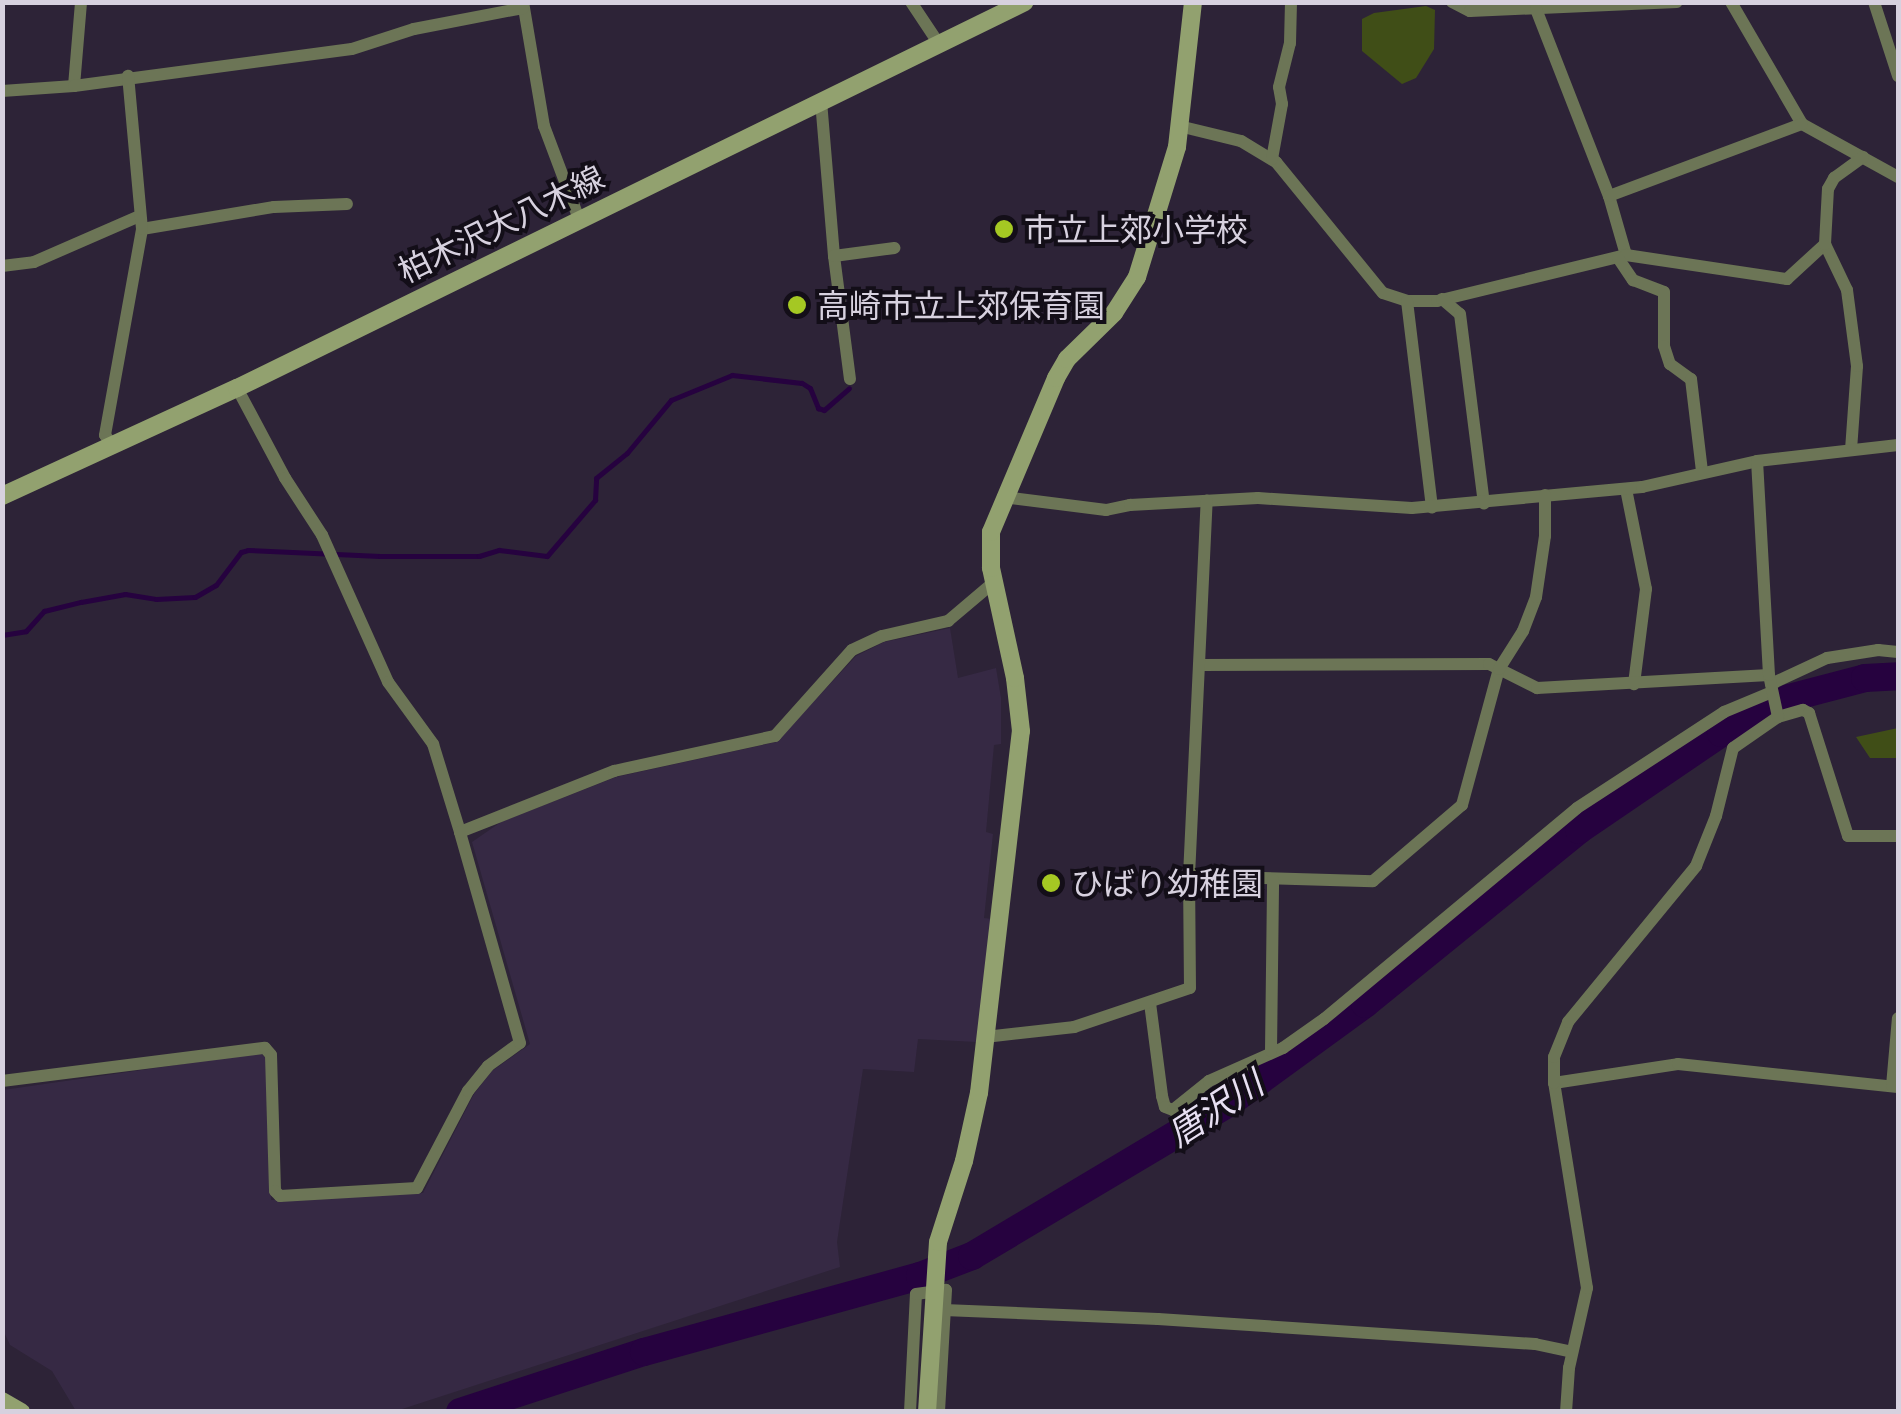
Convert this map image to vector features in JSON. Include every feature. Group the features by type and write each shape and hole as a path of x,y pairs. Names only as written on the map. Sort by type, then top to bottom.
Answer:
{"street":[{"path":"74,86 81,2"},
{"path":"911,2 939,44"},
{"name":"柏木沢大八木線","path":"2,496 238,388 1025,2"},
{"path":"927,1412 936,1258 964,1161 985,1038 1020,730 1016,678 993,583 990,532 1056,378 1067,360 1114,313 1137,277 1172,171 1193,2"},
{"path":"1272,159 1282,104 1279,87 1290,43 1292,2"},
{"path":"1452,2 1470,11 1677,2"},
{"path":"1731,2 1802,124 1898,177"},
{"path":"1874,2 1898,76"},
{"path":"2,91 74,86 352,49 414,29 523,5 544,126 579,219"},
{"path":"1536,8 1609,196 1622,256 1633,280 1664,292 1664,346 1670,364 1691,379 1702,471"},
{"path":"112,445 105,435 140,223 128,76"},
{"path":"822,101 834,256 850,379"},
{"path":"1609,196 1802,124"},
{"path":"1179,126 1241,141 1272,159 1360,260 1382,293 1407,301 1442,299 1622,256 1787,279 1825,244"},
{"path":"1851,450 1858,402 1852,328 1847,290 1825,244 1828,188 1834,178 1863,157"},
{"path":"2,266 34,262 140,223 274,207 347,204"},
{"path":"834,256 894,248"},
{"path":"1442,299 1460,314 1484,503"},
{"path":"1407,301 1432,507"},
{"path":"2,1080 265,1048 271,1056 275,1191 280,1196 417,1188 468,1091 488,1066 520,1042 433,744 388,682 322,535 285,478 238,388"},
{"path":"1003,497 1106,510 1207,500 1432,507 1626,489 1757,462 1898,445"},
{"path":"1757,462 1771,686 1778,716"},
{"path":"1626,489 1646,589 1634,684"},
{"path":"1190,876 1373,882 1421,838 1450,818 1471,786 1499,669 1523,631 1536,597 1545,536 1544,495"},
{"path":"985,1038 1074,1026 1190,988 1190,876 1207,500"},
{"path":"460,832 614,771 774,736 852,650 882,636 948,621 993,583"},
{"path":"1150,1003 1162,1096 1169,1110 1215,1078 1284,1048 1576,808 1724,712 1827,658 1898,652"},
{"path":"1201,665 1489,664 1537,688 1634,684 1771,686"},
{"path":"1566,1412 1572,1352 1584,1319 1587,1288 1554,1083 1554,1058 1568,1022 1696,866 1716,816 1734,748 1778,716 1803,710 1809,713 1848,836 1898,836"},
{"path":"1271,1051 1273,880"},
{"path":"1554,1083 1678,1064 1895,1086 1898,1018"},
{"path":"910,1412 916,1294 934,1287 946,1290 940,1412"},
{"path":"944,1310 1158,1319 1322,1333 1535,1344 1572,1352"},
{"path":"2,1401 22,1412"}],"shaded area":[{"path":"950,628 958,678 996,668 1001,698 1001,744 994,745 986,832 993,834 984,918 992,919 977,1042 918,1039 914,1072 863,1069 837,1242 840,1267 396,1411 76,1411 52,1371 10,1345 3,1330 3,1090 260,1053 266,1058 271,1200 423,1193 474,1094 492,1071 530,1044 472,842 501,822 616,777 776,742 856,656 884,642"}],"green space":[{"path":"1426,6 1435,10 1434,49 1416,78 1402,84 1362,51 1362,19 1374,13"},
{"path":"1898,728 1898,758 1870,758 1856,737"}],"waterway":[{"path":"2,635 26,631 44,611 81,602 125,594 156,599 195,597 216,585 241,552 248,550 380,556 479,556 499,550 547,556 595,500 596,478 627,453 671,400 732,375 802,383 810,388 818,408 824,410 849,388"},
{"name":"唐沢川","path":"460,1412 644,1352 920,1276 972,1256 1232,1101 1365,1004 1579,830 1721,733 1789,698 1865,678 1898,676"}],"place":[{"name":"市立上郊小学校","path":"1004,229"},
{"name":"高崎市立上郊保育園","path":"797,305"},
{"name":"ひばり幼稚園","path":"1051,883"}]}
